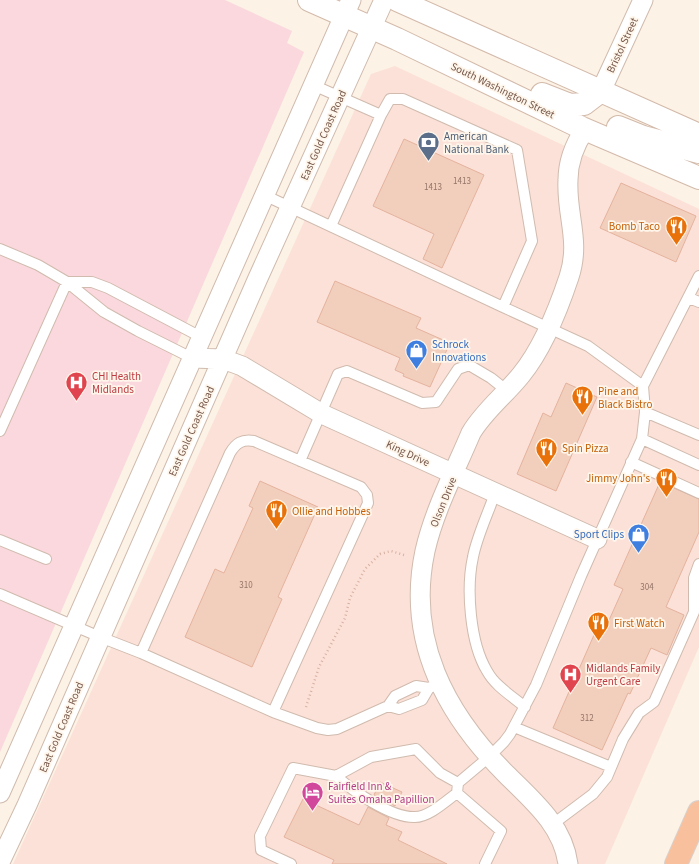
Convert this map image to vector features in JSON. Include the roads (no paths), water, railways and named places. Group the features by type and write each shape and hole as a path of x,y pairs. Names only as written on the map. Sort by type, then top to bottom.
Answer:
{"highway":[{"path":"676,864 699,812"}],"main road":[{"name":"South Washington Street","path":"309,0 347,8 372,28 585,129 699,178"},
{"path":"397,0 699,135"},
{"path":"446,62 466,60 570,105 584,104 601,91"},
{"path":"585,129 593,122 605,121 643,137 699,152"}],"street":[{"name":"East Gold Coast Road","path":"0,862 27,805 223,359 384,0"},
{"name":"Bristol Street","path":"601,91 643,0"},
{"path":"27,805 0,793 347,8"},
{"name":"Olson Drive","path":"568,864 563,843 553,824 541,809 489,757 434,686 424,633 421,607 421,580 425,552 432,525 478,421 525,370 549,327 569,277 572,264 574,237 568,180 573,153 585,129"},
{"name":"King Drive","path":"201,337 223,359"},
{"name":"King Drive","path":"192,358 223,359 250,370 322,414 597,539"}],"lane":[{"path":"313,85 381,115"},
{"path":"331,226 381,115 390,99 403,98 517,150 532,241 503,307"},
{"path":"264,195 588,346 643,386"},
{"path":"0,249 38,265 67,282 104,312 192,358"},
{"path":"291,864 261,850 260,836 293,768 336,776 355,793 397,814 415,817 429,812 458,788 504,742 514,727 536,685 597,539 642,438 645,412 643,386 699,276"},
{"path":"67,282 92,282 108,288 201,337"},
{"path":"0,431 67,282"},
{"path":"689,298 699,302"},
{"path":"300,461 322,414 338,374 347,370 422,403 436,402 458,368 469,365 491,378 506,390"},
{"path":"645,412 699,435"},
{"path":"642,438 699,466"},
{"path":"140,653 230,452 236,444 242,441 254,441 361,487 367,495 368,503 273,712"},
{"path":"631,462 699,493"},
{"path":"495,493 473,557 469,589 473,634 486,670 493,680 525,707"},
{"path":"0,540 46,559"},
{"path":"553,824 593,794 607,778 623,739 639,713 654,702 694,612 694,578 699,564"},
{"path":"0,594 140,653 273,712 317,728 328,730 338,729 388,706 395,696 416,686 434,686"},
{"path":"388,706 399,709 422,700 434,686"},
{"path":"514,727 611,767"},
{"path":"336,776 371,757 416,749 440,773 458,788 501,832 485,864"}],"place":[{"name":"American National Bank","path":"429,162"},
{"name":"Bomb Taco","path":"676,246"},
{"name":"Schrock Innovations","path":"416,370"},
{"name":"CHI Health Midlands","path":"76,402"},
{"name":"Pine and Black Bistro","path":"583,416"},
{"name":"Spin Pizza","path":"547,468"},
{"name":"Jimmy John's","path":"666,498"},
{"name":"Ollie and Hobbes","path":"276,530"},
{"name":"Sport Clips","path":"639,554"},
{"name":"First Watch","path":"598,642"},
{"name":"Midlands Family Urgent Care","path":"571,694"},
{"name":"Fairfield Inn & Suites Omaha Papillion","path":"313,812"}]}
